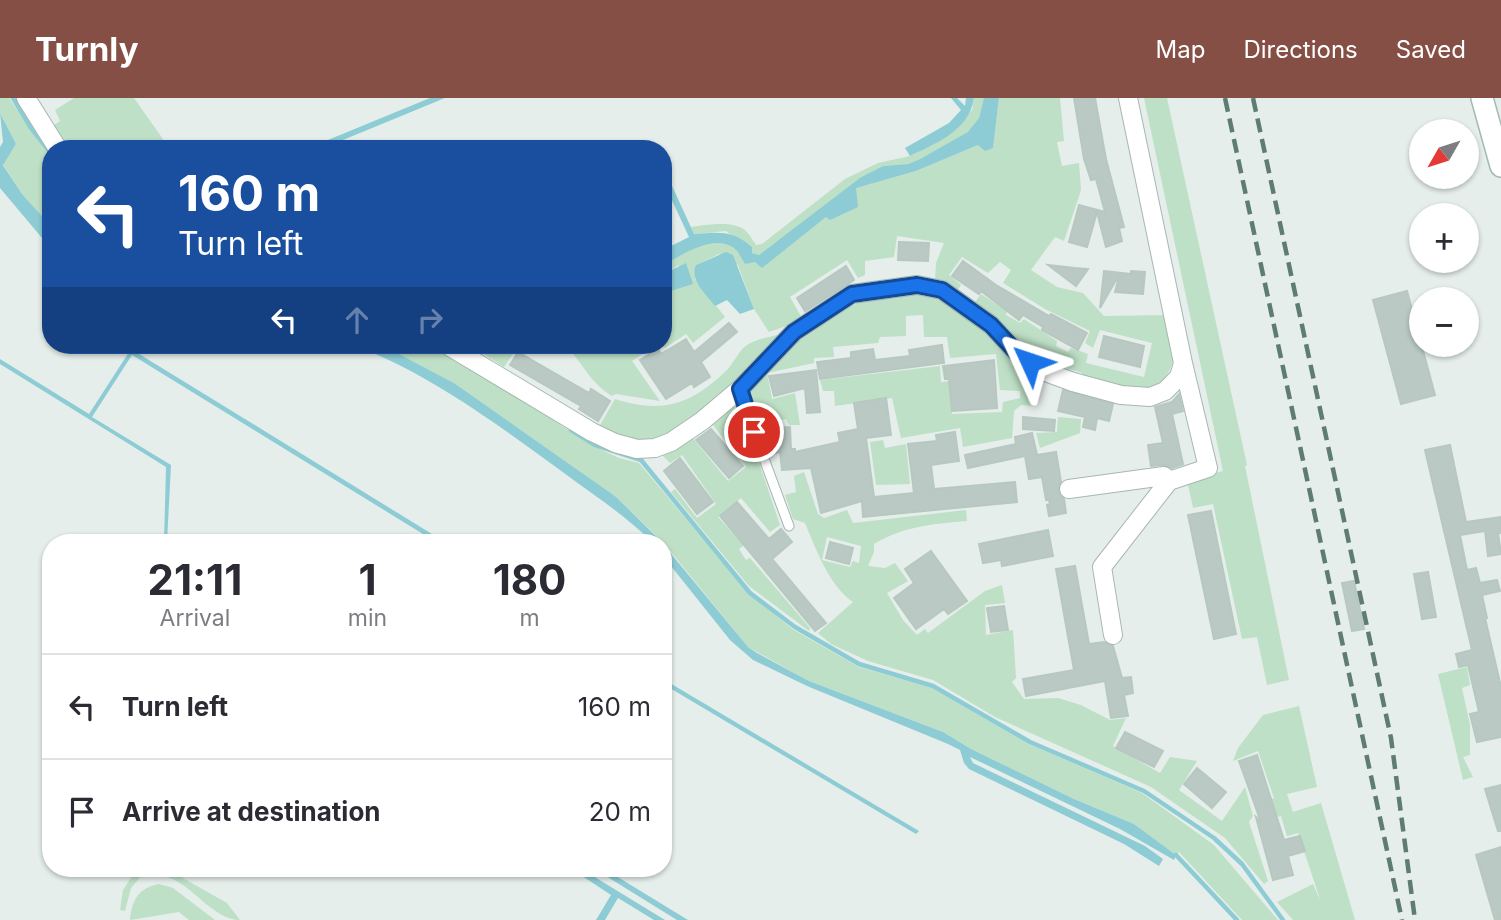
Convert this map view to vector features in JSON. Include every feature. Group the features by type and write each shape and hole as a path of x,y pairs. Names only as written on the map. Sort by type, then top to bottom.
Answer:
{"main road":[{"path":"1482,98 1501,166"}],"street":[{"path":"26,98 52,140"},
{"path":"1113,635 1102,567 1169,481 1208,468 1183,363 1128,98"},
{"path":"462,354 592,432 615,443 637,449 655,448 671,442 702,421 740,389 794,332 852,294 917,285 942,290 991,325 1017,353 1043,371 1121,395 1150,397 1165,391 1179,377 1183,363"},
{"path":"1069,489 1164,476 1169,481"}],"lane":[{"path":"740,389 789,526"}],"green space":[{"path":"0,98 9,98 42,146 42,216 22,194 3,164 16,144 0,113"},
{"path":"74,98 134,98 164,140 62,140 51,127 60,121 55,110"},
{"path":"974,98 984,100 979,118 969,132 908,164 883,166 759,255 752,253 726,231 694,234 691,227 734,225 746,231 756,245 762,244 845,179 878,163 910,156 936,143 972,110"},
{"path":"999,98 1060,98 1064,141 1057,142 1062,166 1079,163 1081,190 1064,241 1055,237 1031,270 1057,287 1083,293 1104,316 1168,315 1173,359 1166,376 1157,384 1145,388 1119,387 1081,378 1082,373 1044,361 1019,347 973,305 981,294 1007,311 1006,315 1020,323 1024,319 1057,341 1056,346 1068,352 1071,348 1088,354 1086,363 1144,377 1152,343 1100,330 1093,348 1085,343 1090,331 1045,309 1003,283 1011,270 1000,262 988,273 962,257 949,275 961,285 956,293 935,282 936,263 944,243 897,236 894,257 865,261 865,275 858,278 847,260 790,297 803,320 769,332 754,309 738,265 719,254 696,265 695,279 725,317 693,343 686,334 672,343 672,277 679,265 672,269 672,260 679,256 699,247 719,243 736,250 745,264 800,236 826,217 855,188 916,171 978,145 993,148"},
{"path":"1144,98 1167,98 1247,465 1245,466 1289,680 1267,685 1257,637 1242,639 1213,504 1193,508 1187,480 1223,471"},
{"path":"928,291 984,327 1044,376 1034,406 1021,405 1014,411 1012,438 963,447 960,428 901,438 892,398 835,406 834,391 823,391 820,380 940,366 941,382 949,381 952,414 1002,412 1003,402 1020,398 1020,391 1000,390 996,354 950,358 947,337 924,337 923,315 906,316 906,336 880,337 878,343 833,347 834,357 814,358 814,363 767,373 772,399 795,393 800,425 789,425 786,419 757,427 749,406 748,389 792,344 827,319 865,300 890,293"},
{"path":"789,332 745,377 669,439 633,442 600,425 615,399 647,406 662,406 688,399 714,382 747,345"},
{"path":"399,354 446,354 468,365 593,446 619,458 639,463 749,594 794,630 859,667 932,688 1029,744 1142,793 1214,845 1278,920 1242,920 1179,852 1176,855 1134,824 1074,799 971,749 943,732 809,681 748,647 672,553 672,534 655,534 615,496 454,383"},
{"path":"484,354 513,354 504,367"},
{"path":"573,354 642,354 632,361 660,401 616,394 612,396 592,379"},
{"path":"735,400 740,406 780,525 770,532 741,498 718,517 744,545 739,549 746,560 750,558 810,628 809,631 749,586 671,492 675,489 697,518 716,504 682,455 670,463 662,455 691,436 728,481 746,467 713,425 717,415"},
{"path":"1058,417 1081,419 1080,433 1040,448 1036,433 1057,432"},
{"path":"883,440 885,448 906,444 910,484 876,485 870,442"},
{"path":"804,472 818,514 824,518 847,510 853,523 966,510 967,521 908,530 874,544 874,552 868,566 885,568 895,563 908,581 887,593 903,620 917,635 925,629 928,633 985,591 1002,585 1005,603 985,605 986,635 1013,630 1016,678 1012,682 1024,699 1058,698 1081,705 1110,720 1126,718 1113,746 1160,773 1170,757 1197,761 1179,790 1222,821 1245,787 1253,816 1249,822 1268,881 1264,884 1225,838 1151,787 995,717 933,680 868,661 831,644 818,633 853,602 830,577 819,555 805,523 793,519 785,495 796,492 794,476","holes":["827,537 861,546 859,563 853,561 850,567 822,560"]},
{"path":"1467,667 1470,685 1462,688 1470,725 1470,755 1463,757 1473,777 1463,780 1438,674"},
{"path":"1299,706 1317,787 1287,794 1293,812 1321,803 1355,920 1293,920 1277,902 1313,884 1321,902 1298,833 1287,836 1281,816 1259,822 1255,806 1274,798 1258,751 1233,761 1238,748 1263,715"},
{"path":"131,877 140,877 131,888 125,911 120,910 123,890"},
{"path":"165,877 181,877 227,903 240,920 221,915"},
{"path":"159,884 173,888 215,920 189,920 179,912 130,920 138,896 146,888"}],"water":[{"path":"430,98 445,98 343,140 328,140"},
{"path":"951,98 957,98 965,106 966,98 974,98 966,119 950,134 910,156 905,148 949,123 961,110"},
{"path":"984,98 999,98 993,148 985,151 978,145 916,171 856,188 858,207 830,220 826,217 762,268 755,262 745,264 736,250 719,243 699,247 672,260 672,246 689,237 672,200 672,186 694,234 732,235 745,241 752,247 752,253 759,255 860,178 883,166 908,164 920,159 968,132 979,118"},
{"path":"0,113 16,144 3,165 22,194 42,216 42,238 0,188 0,147 3,142"},
{"path":"726,252 733,255 754,309 740,314 727,300 715,306 695,276 696,265"},
{"path":"686,263 693,284 672,291 672,270"},
{"path":"128,354 139,354 432,534 423,534 132,355 92,417 171,465 167,534 164,534 166,467 0,364 0,359 89,414"},
{"path":"374,354 399,354 454,383 615,496 654,534 643,534 610,506 436,385"},
{"path":"672,555 748,647 757,653 809,681 943,732 971,749 1074,799 1134,824 1176,855 1174,860 1120,829 970,757 973,763 1145,846 1163,859 1159,866 1124,844 969,769 960,750 807,686 753,660 730,640 672,567"},
{"path":"672,684 919,831 916,834 672,689"},
{"path":"584,877 595,877 665,920 654,920 618,898 605,920 596,920 611,895"},
{"path":"608,877 618,877 688,920 677,920"}],"building":[{"path":"1074,98 1095,98 1106,159 1124,227 1119,228 1122,241 1106,247 1097,212 1087,247 1069,242 1079,205 1105,212 1096,179 1091,180 1084,159"},
{"path":"899,242 929,243 928,261 898,260"},
{"path":"963,261 996,285 1049,316 1051,314 1087,333 1078,350 1042,330 1043,327 1023,315 1019,320 981,291 979,294 952,276"},
{"path":"1048,265 1075,268 1088,269 1076,286"},
{"path":"846,266 854,280 805,311 797,298"},
{"path":"1104,271 1131,274 1131,271 1145,272 1143,294 1115,292 1120,273 1100,308"},
{"path":"1407,291 1409,357 1425,357 1435,395 1401,404 1373,300"},
{"path":"729,323 737,332 701,362 710,377 694,387 692,383 666,399 640,360 650,354 672,354 672,347 686,339 694,352"},
{"path":"1104,336 1144,346 1140,367 1099,357"},
{"path":"942,345 944,363 820,379 817,362 851,358 851,352 873,349 875,360 910,356 909,350"},
{"path":"517,354 521,354 589,393 591,389 610,401 598,421 579,409 581,406 510,365"},
{"path":"994,360 997,408 952,411 949,379 945,379 943,366"},
{"path":"816,370 820,412 807,413 805,388 774,396 769,376"},
{"path":"1063,390 1113,404 1109,421 1097,418 1095,430 1083,427 1085,417 1058,411"},
{"path":"1179,394 1183,411 1172,414 1183,464 1172,468 1163,465 1151,466 1148,445 1163,443 1155,407 1172,402"},
{"path":"886,398 891,435 866,438 874,497 914,493 908,444 937,441 936,435 955,432 959,461 931,465 934,489 1015,482 1017,502 863,517 862,501 821,513 811,468 782,470 780,452 774,453 772,428 790,427 791,449 795,449 795,452 840,442 838,433 858,429 854,403"},
{"path":"1023,417 1055,420 1054,431 1023,429"},
{"path":"711,429 743,466 729,478 696,440"},
{"path":"1032,433 1037,455 1056,452 1061,482 1058,491 1064,499 1066,513 1049,516 1047,505 1050,504 1049,500 1046,500 1042,477 1029,479 1025,456 968,468 965,455 1016,444 1015,437"},
{"path":"1450,445 1466,522 1501,517 1501,533 1498,533 1501,554 1488,556 1485,531 1460,535 1467,570 1476,568 1480,583 1497,580 1500,591 1482,595 1501,687 1501,737 1477,742 1470,714 1479,712 1468,665 1459,667 1456,654 1472,650 1425,450"},
{"path":"680,458 713,502 697,514 664,471"},
{"path":"737,502 769,539 781,529 792,542 772,559 826,623 815,631 720,516"},
{"path":"1211,511 1236,634 1214,639 1188,515"},
{"path":"1048,530 1053,556 1002,566 1001,560 983,563 979,544"},
{"path":"830,542 853,548 849,564 826,558"},
{"path":"931,551 967,601 948,614 944,609 916,629 894,598 914,583 905,569"},
{"path":"1075,566 1089,644 1104,642 1113,646 1122,678 1131,677 1133,693 1124,695 1128,716 1111,718 1105,681 1026,696 1023,679 1074,670 1056,569"},
{"path":"1428,572 1436,617 1422,619 1414,574"},
{"path":"1354,581 1364,629 1352,631 1342,583"},
{"path":"1004,606 1008,630 991,632 987,608"},
{"path":"1125,732 1163,751 1154,767 1116,748"},
{"path":"1257,755 1284,840 1300,836 1305,851 1288,856 1293,875 1273,880 1256,817 1261,822 1239,761"},
{"path":"1197,768 1226,792 1212,808 1184,784"},
{"path":"1501,785 1501,831 1498,831 1485,789"},
{"path":"1501,847 1501,920 1495,920 1476,855"}],"waterway":[{"path":"13,98 42,142"},
{"path":"571,430 595,445 641,460 750,593 795,627 859,664 933,686 1030,742 1144,791 1214,838 1242,864 1283,920"},
{"path":"1176,855 1237,920"}],"railway":[{"path":"1225,98 1402,920"},
{"path":"1253,98 1391,738 1415,920"}],"route":[{"path":"754,432 740,389 794,332 852,294 917,285 942,290 991,325 1017,353 1030,362"}]}
